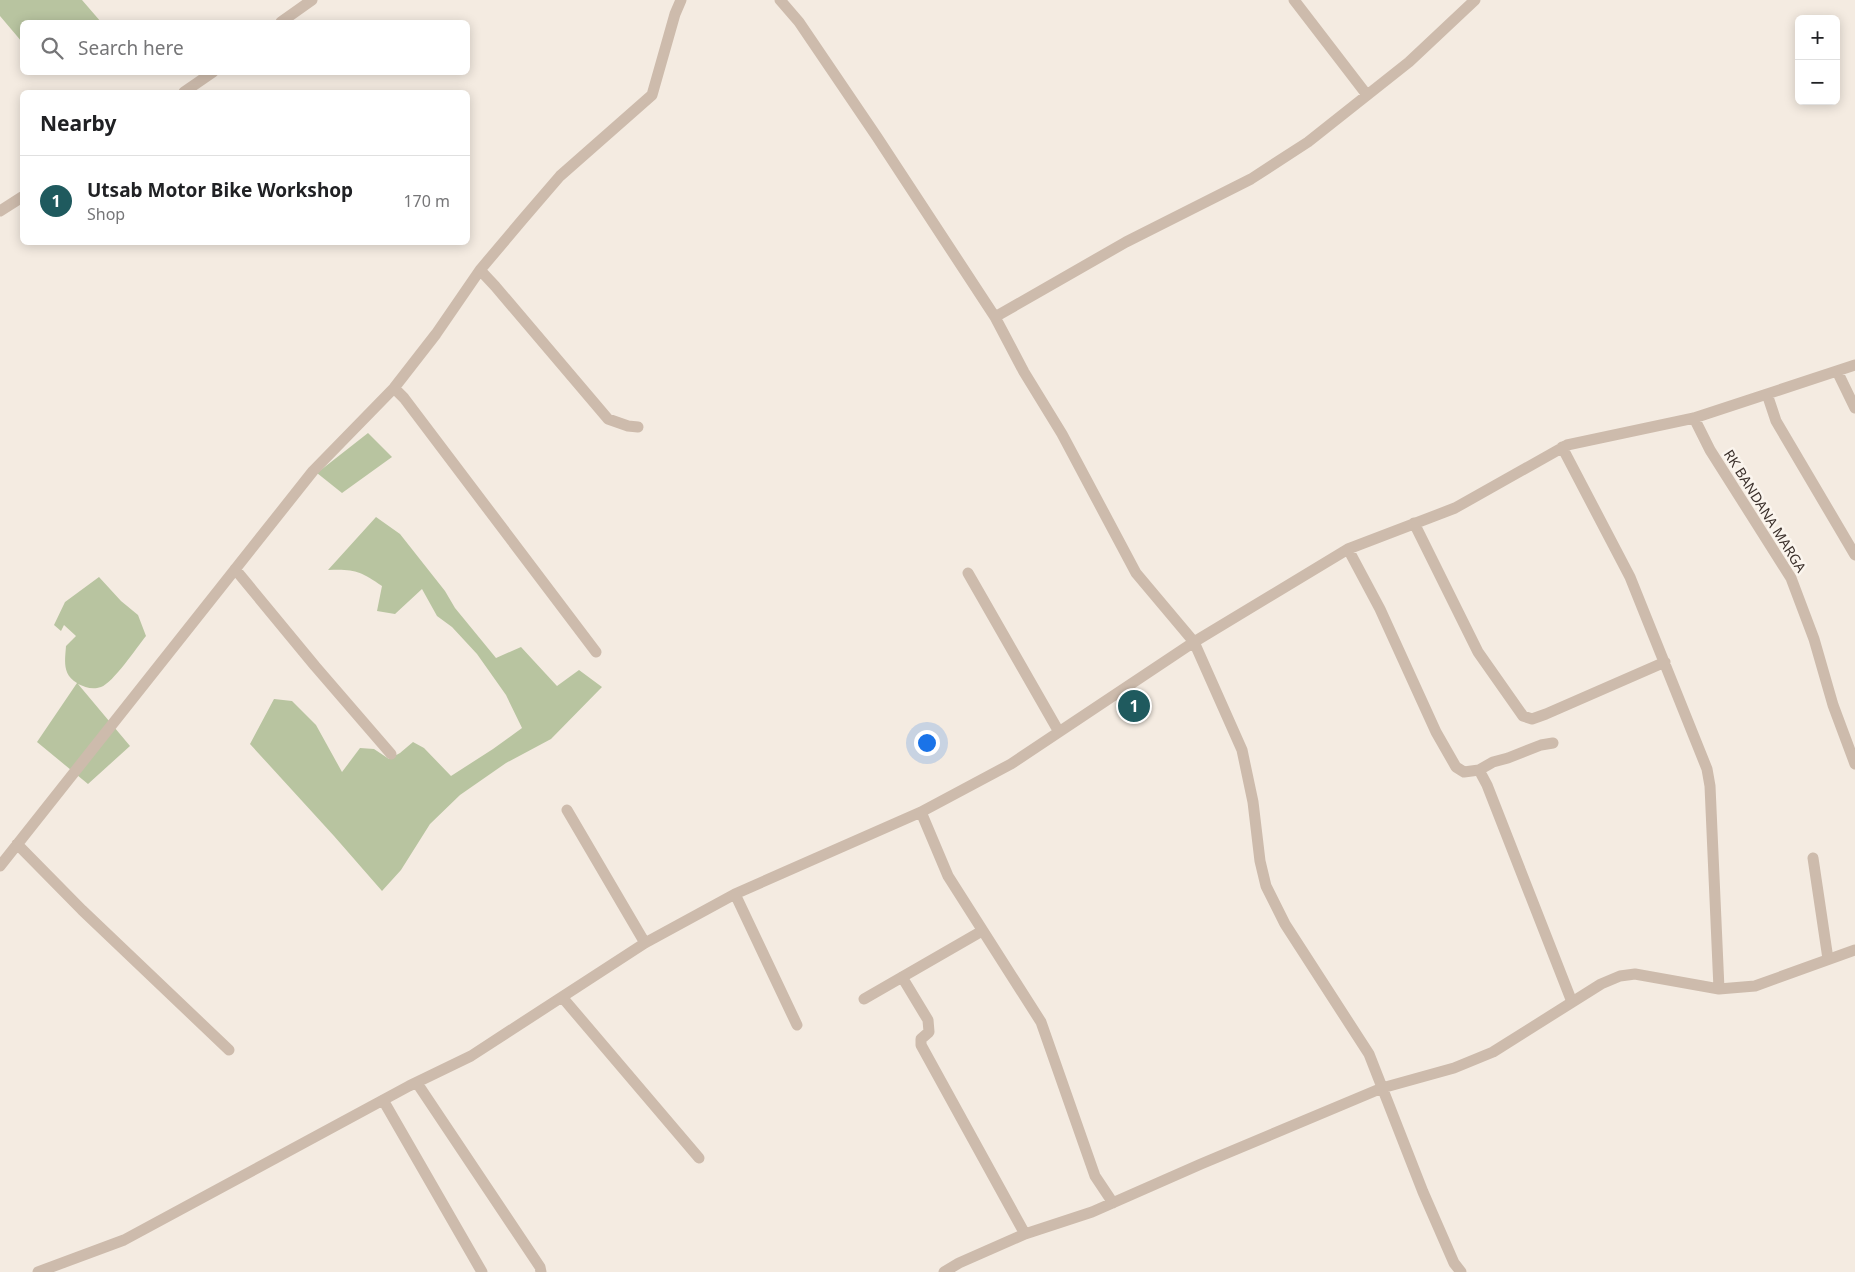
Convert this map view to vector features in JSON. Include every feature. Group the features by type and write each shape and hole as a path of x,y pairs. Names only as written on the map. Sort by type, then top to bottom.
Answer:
{"street":[{"path":"285,20 312,0"},
{"path":"0,866 313,471 394,388 436,334 480,270 560,176 652,95 675,14 682,0"},
{"path":"780,0 799,22 995,317 1024,372 1062,434 1136,573 1194,642 1242,750 1253,802 1260,862 1266,886 1285,924 1369,1054 1423,1192 1454,1263 1461,1272"},
{"path":"1294,0 1367,96"},
{"path":"995,317 1126,242 1251,179 1308,142 1409,62 1476,0"},
{"path":"187,90 209,75"},
{"path":"0,211 20,198"},
{"path":"480,270 608,419 628,426 638,427"},
{"path":"38,1272 124,1240 383,1100 471,1056 644,943 735,894 921,812 1012,764 1194,642 1348,549 1455,508 1567,445 1694,418 1855,365"},
{"path":"1837,371 1855,408"},
{"path":"394,388 404,398 596,652"},
{"path":"1767,394 1776,421 1855,555"},
{"name":"RK BANDANA MARGA","path":"1694,418 1710,450 1790,578 1814,639 1832,704 1855,764"},
{"path":"1562,448 1630,578 1708,769 1720,989"},
{"path":"1414,523 1478,652 1523,716 1532,719 1546,714 1665,662"},
{"path":"1348,549 1380,609 1436,732 1456,768 1464,772 1479,770 1493,762 1552,743"},
{"path":"235,569 391,754"},
{"path":"968,573 1059,732"},
{"path":"1479,770 1487,785 1572,1002"},
{"path":"567,810 644,943"},
{"path":"921,812 948,876 1041,1022 1095,1176 1113,1203"},
{"path":"17,844 82,910 229,1050"},
{"path":"1813,858 1828,959"},
{"path":"735,894 796,1025"},
{"path":"864,999 982,931"},
{"path":"944,1272 959,1263 1025,1234 1092,1212 1382,1088 1454,1068 1493,1052 1601,984 1620,976 1635,974 1720,989 1755,986 1855,950"},
{"path":"902,977 928,1020 929,1032 921,1039 921,1045 1025,1234"},
{"path":"562,997 699,1158"},
{"path":"417,1082 540,1267 541,1272"},
{"path":"383,1100 482,1272"}],"green space":[{"path":"0,0 82,0 99,20 20,20 20,40 0,16"},
{"path":"368,433 392,457 342,493 317,473"},
{"path":"376,517 400,534 445,591 455,608 496,658 521,647 557,686 579,670 602,687 551,739 506,763 460,795 430,824 401,870 382,891 250,744 274,699 292,701 316,725 342,772 360,748 374,749 389,759 413,742 424,748 451,776 522,728 506,695 477,654 452,627 437,616 422,589 395,614 377,611 382,586 357,572 328,570"},
{"path":"99,577 121,601 138,615 146,636 118,672 106,684 95,688 78,684 130,746 88,784 37,742 77,683 69,676 65,662 66,646 76,636 64,625 61,631 54,625 65,602"}],"place":[{"name":"Utsab Motor Bike Workshop","path":"1134,706"}]}
